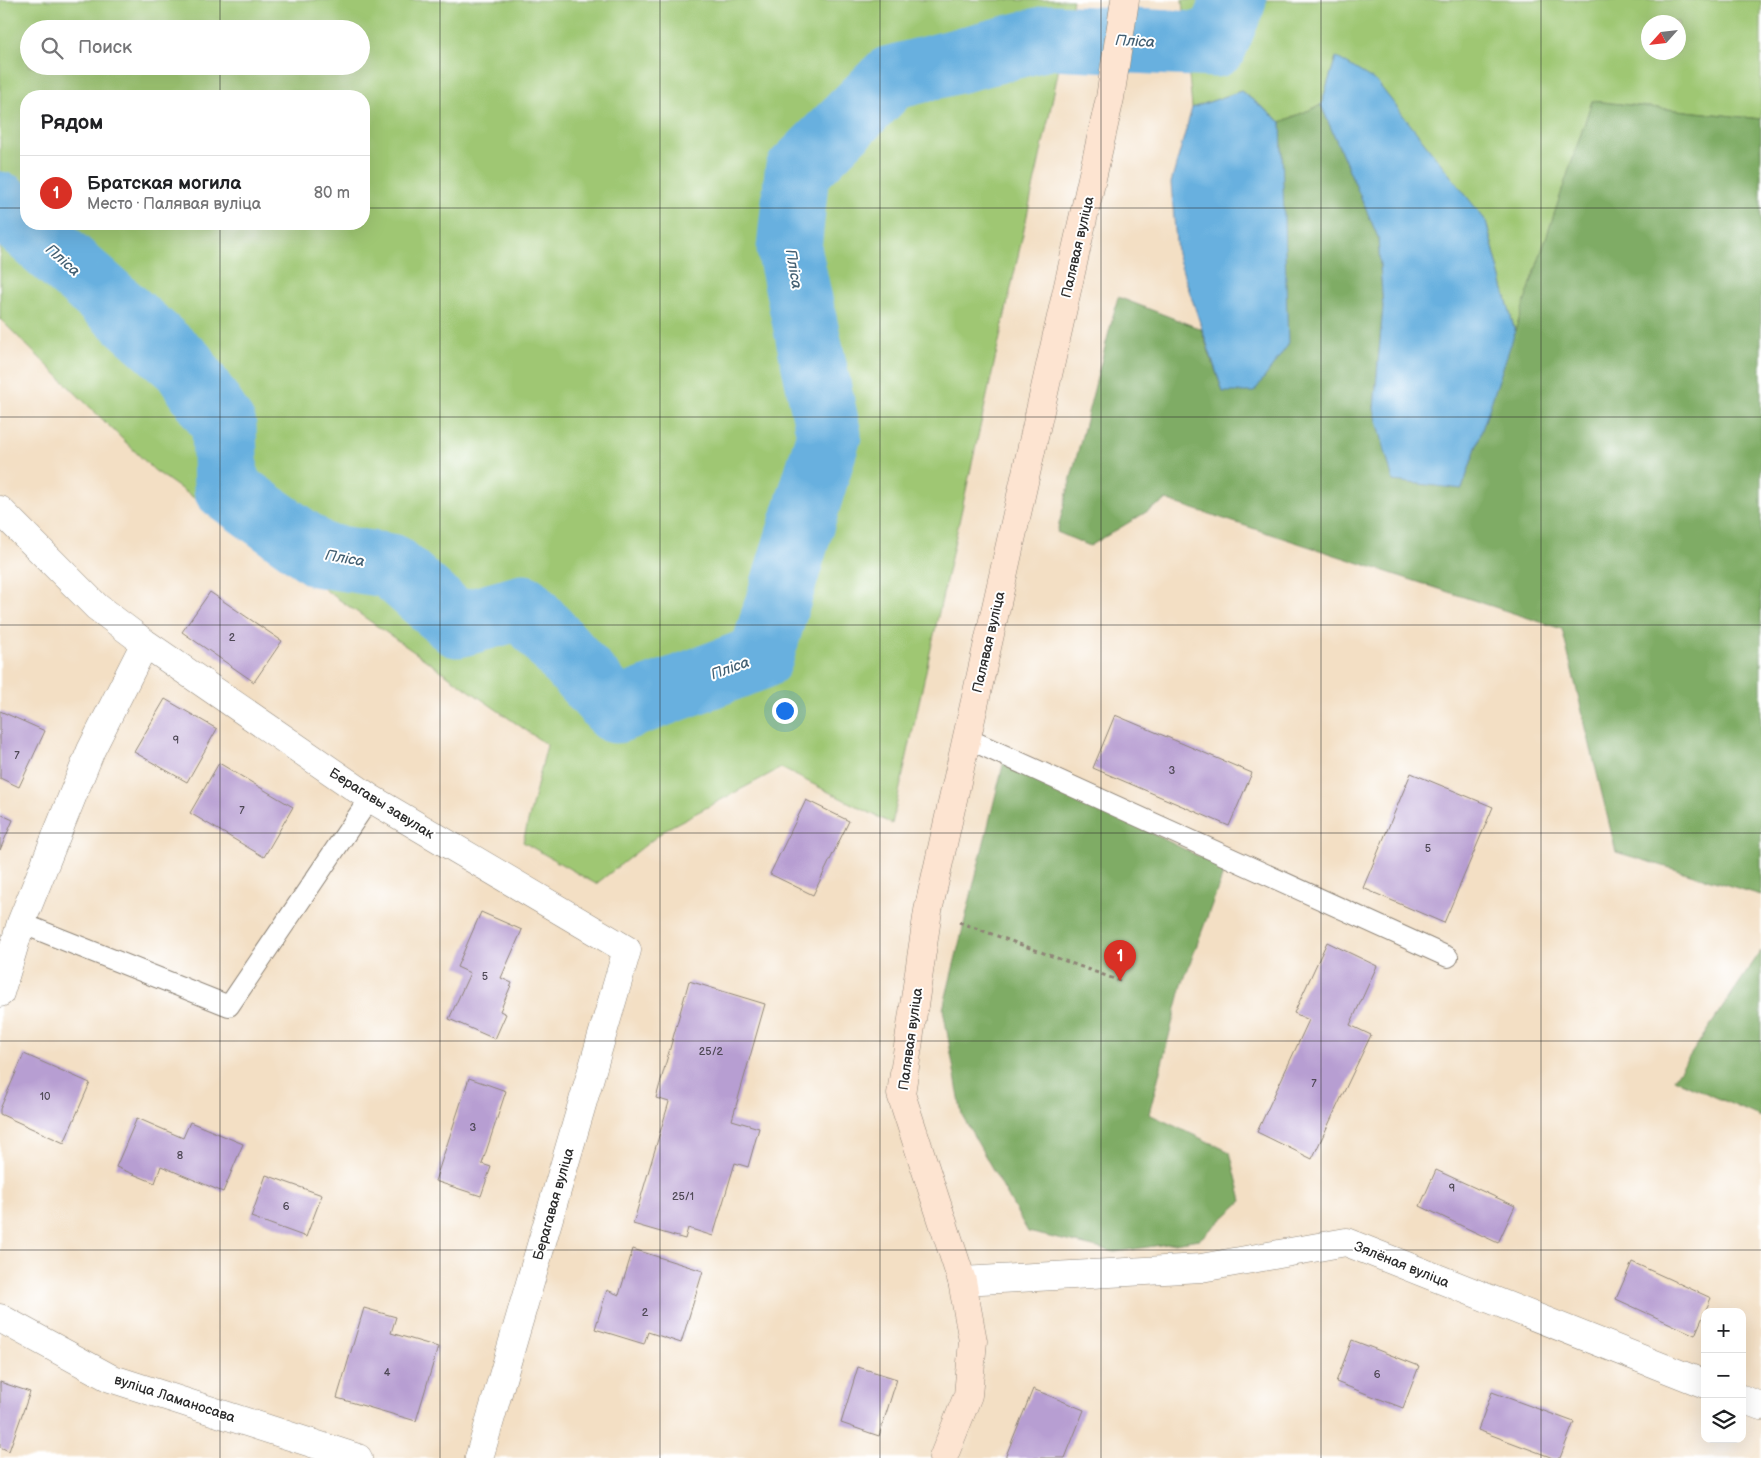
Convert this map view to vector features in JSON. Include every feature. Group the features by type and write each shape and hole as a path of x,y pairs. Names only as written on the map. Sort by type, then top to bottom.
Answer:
{"street":[{"name":"Палявая вуліца","path":"943,1458 968,1396 973,1341 962,1281 901,1094 928,911 1110,98 1125,0"},
{"name":"Берагавы завулак","path":"0,510 97,607 145,644 370,798 627,950"},
{"path":"0,992 21,923 91,750 145,644"},
{"name":"Берагавая вуліца","path":"479,1458 627,950"},
{"name":"Зялёная вуліца","path":"962,1281 1202,1268 1346,1242 1701,1382"},
{"name":"вуліца Ламаносава","path":"0,1318 110,1378 341,1455"},
{"path":"1746,1400 1761,1406"}],"lane":[{"path":"966,738 1448,957"},
{"path":"21,923 229,1006 370,798"}],"path":[{"path":"928,911 1120,981"}],"green space":[{"path":"0,0 1073,0 1048,121 892,824 781,768 666,829 596,884 523,842 547,745 154,470 0,319"},
{"path":"1182,0 1761,0 1761,119 1592,101 1515,332 1486,221 1336,57 1321,105 1281,122 1241,91 1192,108"},
{"path":"1592,101 1761,119 1761,895 1616,852 1562,629 1166,500 1090,546 1057,532 1118,297 1201,329 1223,392 1287,345 1281,122 1321,105 1378,237 1383,307 1374,409 1462,489"},
{"path":"1004,761 1225,869 1182,985 1149,1114 1230,1152 1242,1201 1200,1239 1115,1252 1028,1232 962,1115 943,1009"},
{"path":"1761,951 1761,1117 1674,1079"}],"water":[{"path":"1336,57 1377,82 1486,221 1515,332 1462,489 1393,481 1374,409 1383,307 1378,237 1321,105"},
{"path":"1241,91 1281,122 1288,345 1254,392 1223,392 1177,254 1171,183 1192,108"}],"building":[{"path":"210,592 282,641 254,682 182,632"},
{"path":"165,699 217,729 187,782 134,752"},
{"path":"0,711 45,731 19,787 0,778"},
{"path":"1115,715 1252,773 1229,826 1093,768"},
{"path":"219,763 293,807 264,857 190,813"},
{"path":"1411,773 1493,807 1444,923 1363,888"},
{"path":"806,800 849,821 813,895 770,874"},
{"path":"0,814 13,820 0,850"},
{"path":"481,912 522,930 501,978 512,983 500,1011 506,1014 495,1039 449,1019 470,973 457,967"},
{"path":"1327,942 1377,966 1350,1025 1371,1035 1312,1159 1257,1132 1309,1020 1294,1013"},
{"path":"689,981 765,1004 732,1120 759,1128 748,1167 735,1163 713,1236 688,1228 685,1239 633,1224 669,1102 656,1098"},
{"path":"24,1054 90,1083 64,1143 0,1114 0,1109"},
{"path":"469,1078 506,1091 482,1164 491,1167 481,1196 435,1181"},
{"path":"137,1118 183,1138 190,1122 243,1144 223,1192 161,1166 155,1183 116,1167"},
{"path":"1436,1170 1515,1206 1498,1243 1420,1206"},
{"path":"266,1175 322,1195 306,1237 251,1217"},
{"path":"633,1249 703,1271 681,1343 648,1332 644,1344 595,1329 607,1290 619,1295"},
{"path":"1632,1262 1711,1298 1707,1308 1701,1308 1701,1321 1695,1335 1616,1299"},
{"path":"364,1308 396,1317 391,1333 438,1347 416,1421 337,1398"},
{"path":"1352,1340 1419,1366 1403,1408 1336,1382"},
{"path":"858,1367 897,1379 879,1436 841,1423"},
{"path":"0,1382 30,1392 9,1451 0,1447"},
{"path":"1033,1389 1084,1410 1065,1458 1005,1458"},
{"path":"1492,1392 1574,1422 1560,1458 1553,1458 1478,1430"}],"waterway":[{"name":"Пліса","path":"30,230 184,366 224,426 226,488 320,555 391,566 458,625 523,607 616,711 761,657 829,435 789,249 797,172 891,78 1051,37 1215,45 1234,0"},
{"name":"Пліса","path":"0,204 20,222"}],"place":[{"name":"Братская могила","path":"1120,981"}]}
